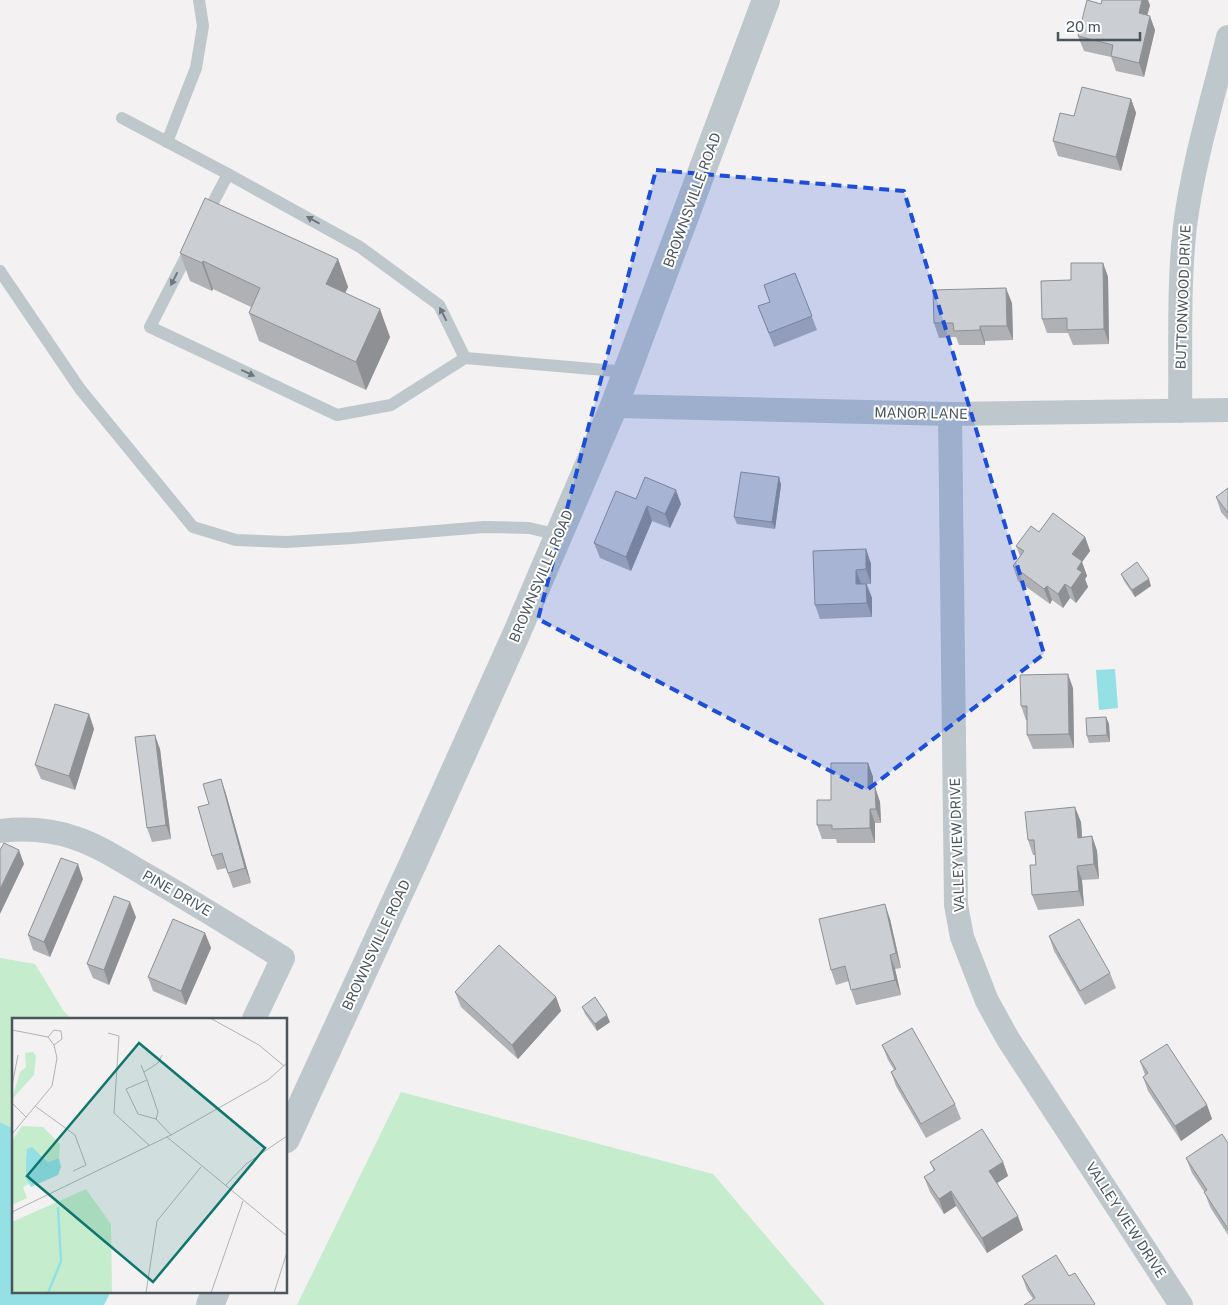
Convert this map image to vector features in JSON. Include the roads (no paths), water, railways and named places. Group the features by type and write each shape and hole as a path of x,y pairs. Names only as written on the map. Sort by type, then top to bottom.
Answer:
{"street":[{"name":"BROWNSVILLE ROAD","path":"288,1135 415,859 559,535 614,406 766,0"},
{"name":"BUTTONWOOD DRIVE","path":"1180,411 1181,285 1185,226 1192,183 1228,37"},
{"name":"MANOR LANE","path":"614,406 950,414 1228,410"},
{"name":"VALLEY VIEW DRIVE","path":"950,414 956,905 962,937 987,1001 1008,1039 1181,1305"},
{"name":"PINE DRIVE","path":"0,831 41,830 75,838 101,849 195,903 284,958 254,1018"},
{"path":"210,1305 216,1292"}],"lane":[{"path":"167,142 196,68 203,26 199,0"},
{"path":"122,118 360,247 439,305 466,358"},
{"path":"228,174 150,327 337,415 390,405 466,358 628,372"},
{"path":"0,271 80,389 194,527 236,540 286,542 484,526 529,528 559,535"}],"water":[{"path":"1115,669 1118,708 1099,710 1096,670"},
{"path":"0,1122 12,1128 12,1292 110,1292 104,1305 0,1305"}]}
